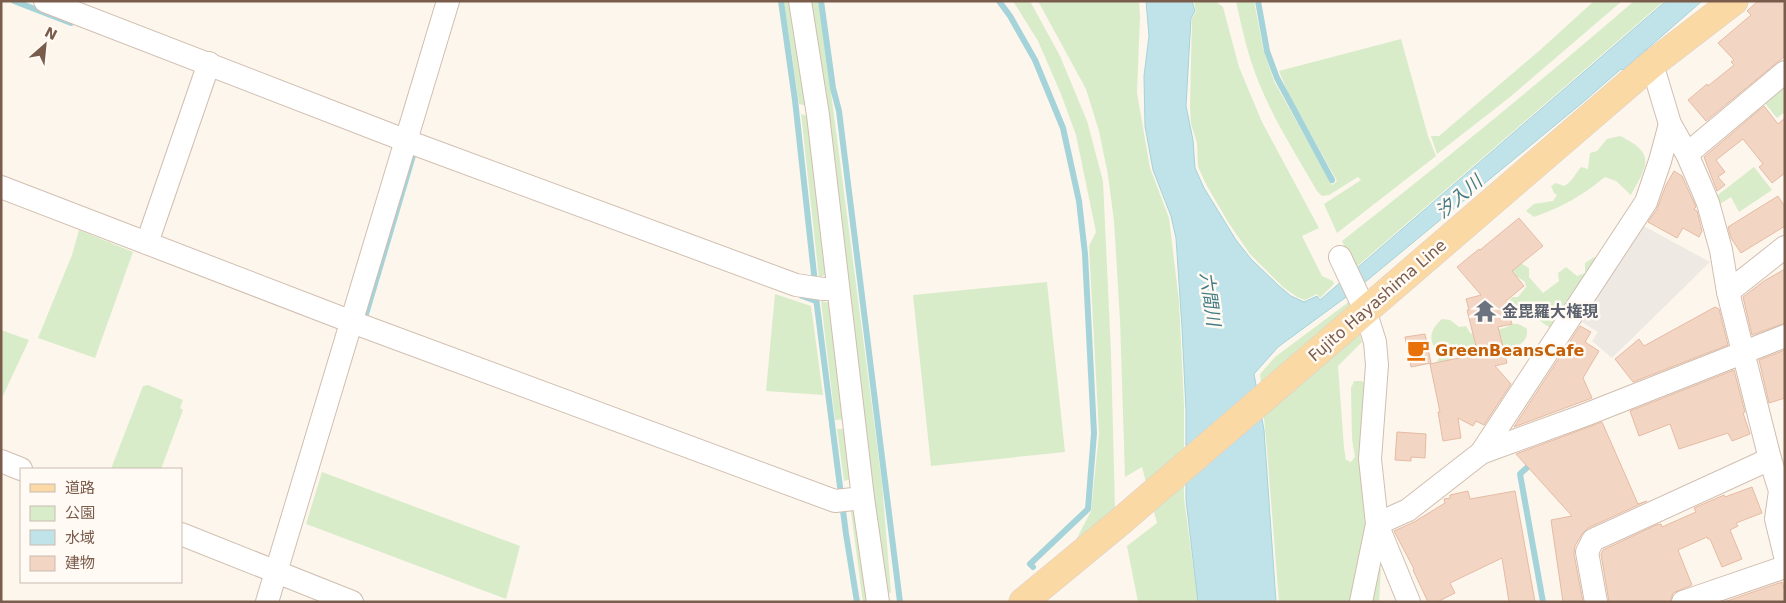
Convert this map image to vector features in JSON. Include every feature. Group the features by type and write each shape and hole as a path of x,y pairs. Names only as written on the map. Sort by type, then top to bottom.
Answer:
{"main road":[{"name":"Fujito Hayashima Line","path":"1029,600 1361,308 1652,64 1734,1"}],"street":[{"path":"45,1 207,70 409,146 822,288"},
{"path":"276,582 409,146 448,1"},
{"path":"800,1 818,115 822,288 850,499 878,602"},
{"path":"1652,64 1670,124 1687,154 1708,204 1721,250 1728,292 1770,459 1782,499 1776,519 1785,556"},
{"path":"147,243 207,70"},
{"path":"1687,154 1785,72"},
{"path":"1481,453 1646,202 1670,124"},
{"path":"1,187 355,326 850,499"},
{"path":"1728,292 1785,247"},
{"path":"1340,257 1375,342 1377,365 1370,459 1377,524 1409,602"},
{"path":"1377,524 1408,510 1481,453 1585,415 1785,336"},
{"path":"1596,602 1587,552 1593,540 1770,459"},
{"path":"1,462 20,470"},
{"path":"1361,602 1377,524"},
{"path":"182,535 276,582 352,602"},
{"path":"1683,602 1785,567"}],"shaded area":[{"path":"1640,224 1710,262 1612,358 1592,341 1598,332 1577,319"}],"green space":[{"path":"784,1 795,1 812,107 799,104"},
{"path":"809,1 818,1 824,39 882,483 891,593 884,592"},
{"path":"1013,1 1030,1 1060,56 1087,121 1103,181 1111,353 1115,508 1075,542 1091,511 1099,434 1089,246 1096,232 1076,135 1038,41"},
{"path":"1038,1 1139,1 1137,93 1150,168 1169,218 1179,301 1184,406 1184,499 1198,602 1138,602 1127,546 1157,523 1142,467 1125,477 1120,320 1114,221 1108,175 1099,131 1086,89"},
{"path":"1194,1 1215,1 1223,7 1239,67 1262,122 1319,228 1302,236 1322,276 1333,281 1334,284 1320,298 1317,294 1305,300 1297,297 1283,287 1250,254 1228,222 1198,167 1197,143 1191,124 1190,107 1192,18 1196,12"},
{"path":"1236,1 1254,1 1263,48 1274,81 1332,185 1337,181 1289,95 1279,71 1401,39 1428,136 1436,156 1337,233 1324,204 1361,180 1358,177 1329,195 1322,196 1317,191 1279,124 1259,83 1248,53"},
{"path":"1594,1 1622,1 1510,97 1437,154 1431,136 1439,136 1539,51"},
{"path":"1634,1 1664,1 1355,268 1342,241 1490,122"},
{"path":"1785,84 1785,112 1777,118 1763,101"},
{"path":"801,114 808,116 827,274 819,278"},
{"path":"1620,136 1632,142 1644,154 1645,161 1642,176 1631,195 1616,181 1605,177 1579,196 1554,209 1534,217 1526,211 1534,204 1553,201 1557,195 1551,186 1556,183 1564,186 1581,167 1588,169 1590,153 1597,151 1607,139"},
{"path":"1754,167 1772,190 1739,212 1731,197 1717,206 1714,198"},
{"path":"79,230 133,252 95,358 38,338 72,255"},
{"path":"1594,257 1604,260 1550,328 1536,318 1522,317 1513,309 1509,301 1512,297 1518,297 1526,287 1525,282 1518,277 1509,283 1508,266 1519,262 1529,268 1529,277 1543,293 1559,281 1558,273 1566,267 1577,276 1585,273 1585,263"},
{"path":"1047,282 1065,452 931,466 913,295"},
{"path":"775,294 811,306 823,395 766,391"},
{"path":"821,301 834,304 846,419 835,420"},
{"path":"1350,301 1362,342 1338,366 1344,448 1346,460 1351,462 1355,457 1352,439 1351,388 1354,381 1362,381 1366,385 1368,529 1356,568 1351,602 1279,602 1260,374 1275,357"},
{"path":"1442,319 1450,320 1459,327 1466,326 1470,333 1477,336 1515,324 1527,329 1527,333 1525,340 1512,348 1494,347 1455,354 1453,360 1438,368 1437,362 1441,354 1433,345 1431,336 1434,328"},
{"path":"1,330 29,340 1,400"},
{"path":"148,385 183,400 180,408 183,410 161,468 111,468 143,386"},
{"path":"837,429 844,429 851,479 844,481"},
{"path":"322,472 520,546 506,599 306,524"},
{"path":"850,505 855,505 870,602 863,602"},
{"path":"1381,568 1379,602 1370,602 1378,571"}],"water":[{"path":"1146,1 1192,1 1195,11 1191,18 1186,106 1193,140 1195,168 1204,188 1236,240 1251,259 1291,296 1304,302 1317,296 1320,300 1666,1 1702,1 1623,70 1621,69 1353,292 1278,347 1254,374 1264,430 1276,602 1198,602 1186,500 1186,410 1176,238 1171,216 1153,170 1145,126 1144,76 1149,36"}],"building":[{"path":"1758,1 1785,1 1785,56 1706,121 1688,100 1734,65 1731,62 1734,60 1718,43 1751,15 1747,11"},
{"path":"1764,106 1778,124 1785,118 1785,173 1772,183 1759,167 1763,164 1743,139 1716,160 1725,172 1718,177 1725,185 1717,191 1704,157"},
{"path":"1674,171 1682,176 1696,207 1694,209 1697,211 1702,231 1699,237 1683,228 1677,238 1648,222 1657,209 1666,185"},
{"path":"1778,196 1785,207 1785,226 1741,253 1731,238 1728,227"},
{"path":"1519,218 1543,246 1512,271 1524,286 1506,301 1512,324 1498,327 1507,363 1495,366 1511,384 1484,425 1476,421 1473,426 1458,418 1461,438 1443,441 1438,412 1440,412 1430,364 1478,354 1466,299 1481,295 1457,267"},
{"path":"1785,269 1785,323 1752,335 1743,297 1764,281"},
{"path":"1715,307 1719,309 1728,345 1633,382 1615,359 1639,339 1644,346"},
{"path":"1580,326 1591,332 1585,342 1599,351 1583,378 1592,398 1514,427"},
{"name":"GreenBeansCafe","path":"1425,334 1431,363 1411,367 1405,337"},
{"path":"1785,350 1785,398 1769,403 1759,360"},
{"path":"1734,370 1745,412 1743,413 1750,434 1732,441 1728,433 1679,449 1670,424 1639,436 1630,411"},
{"path":"1602,422 1638,504 1647,501 1588,528 1582,534 1575,546 1574,554 1583,602 1563,602 1551,520 1572,516 1516,454"},
{"path":"1397,432 1426,434 1425,458 1411,457 1411,461 1395,460"},
{"path":"1752,487 1762,513 1736,523 1738,526 1730,530 1742,559 1722,567 1710,539 1707,537 1678,550 1692,585 1673,593 1670,602 1609,602 1601,554 1603,550 1656,525 1661,524 1662,527 1696,512 1694,508 1724,495 1725,497"},
{"path":"1468,491 1470,499 1515,491 1535,602 1509,602 1502,558 1450,583 1455,593 1437,602 1428,602 1414,569 1394,531 1414,522 1445,503 1444,499 1450,498 1450,495"},
{"path":"1782,582 1785,591 1785,602 1724,602"}],"waterway":[{"path":"14,1 71,23"},
{"path":"781,1 795,100 815,283"},
{"path":"821,1 833,88 839,111 900,602"},
{"path":"999,1 1010,16 1035,60 1063,128 1079,201 1085,254 1094,433 1088,509 1030,564 1033,567"},
{"path":"1258,1 1267,51 1277,78 1332,180"},
{"path":"364,321 415,149"},
{"path":"802,296 816,301"},
{"path":"816,298 846,534 857,602"},
{"path":"1532,463 1520,474 1543,602"}],"place":[{"name":"金毘羅大権現","path":"1485,311"},
{"name":"GreenBeansCafe","path":"1418,350"}],"water label":[{"name":"汐入川","path":"1459,197"},
{"name":"六間川","path":"1210,299"}]}
